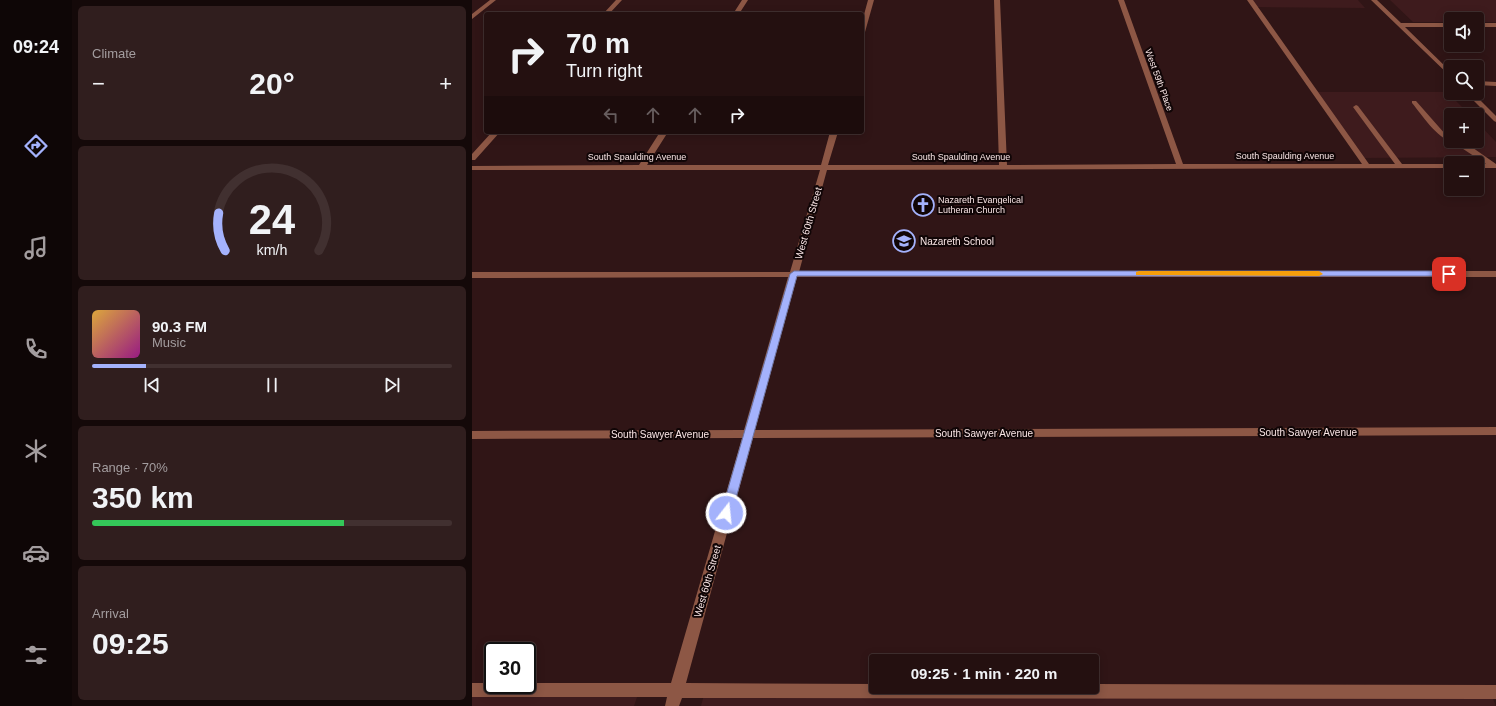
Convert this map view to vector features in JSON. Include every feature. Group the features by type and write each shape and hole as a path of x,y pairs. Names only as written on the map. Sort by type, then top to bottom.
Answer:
{"street":[{"path":"472,17 493,0"},
{"path":"608,12 619,0"},
{"path":"737,12 745,0"},
{"path":"864,25 871,0"},
{"path":"997,0 1003,167"},
{"name":"West 59th Place","path":"1121,0 1180,166"},
{"path":"1250,0 1367,166"},
{"path":"1374,0 1444,69"},
{"path":"1400,25 1444,25"},
{"path":"1484,25 1496,25"},
{"path":"1484,84 1496,84"},
{"path":"1476,100 1496,120"},
{"path":"1414,102 1444,136"},
{"path":"1356,107 1400,166"},
{"path":"472,158 494,134"},
{"path":"642,167 663,134"},
{"name":"West 60th Street","path":"672,706 833,134"},
{"path":"1468,148 1495,166"},
{"name":"South Spaulding Avenue","path":"472,168 1444,166"},
{"path":"1484,166 1495,166"},
{"path":"472,275 1496,274"},
{"name":"South Sawyer Avenue","path":"472,435 1496,431"},
{"path":"472,690 1496,692"}],"shaded area":[{"path":"1250,0 1358,0 1365,8 1255,7"},
{"path":"1390,0 1496,0 1496,22 1484,22 1484,12 1444,12 1444,22 1413,22"},
{"path":"1315,92 1444,92 1444,100 1455,100 1463,108 1444,108 1444,148 1484,148 1484,129 1496,142 1496,157 1444,156 1444,157 1362,158"},
{"path":"472,690 484,690 484,694 536,694 536,690 639,691 634,706 472,706"},
{"path":"705,691 869,691 869,694 1099,694 1099,692 1490,692 1496,706 701,706"}],"slow traffic":[{"path":"1139,274 1319,274"}],"place":[{"name":"Nazareth Evangelical Lutheran Church","path":"923,205"},
{"name":"Nazareth School","path":"904,241"}],"route":[{"path":"726,513 794,274 1449,274"}]}
